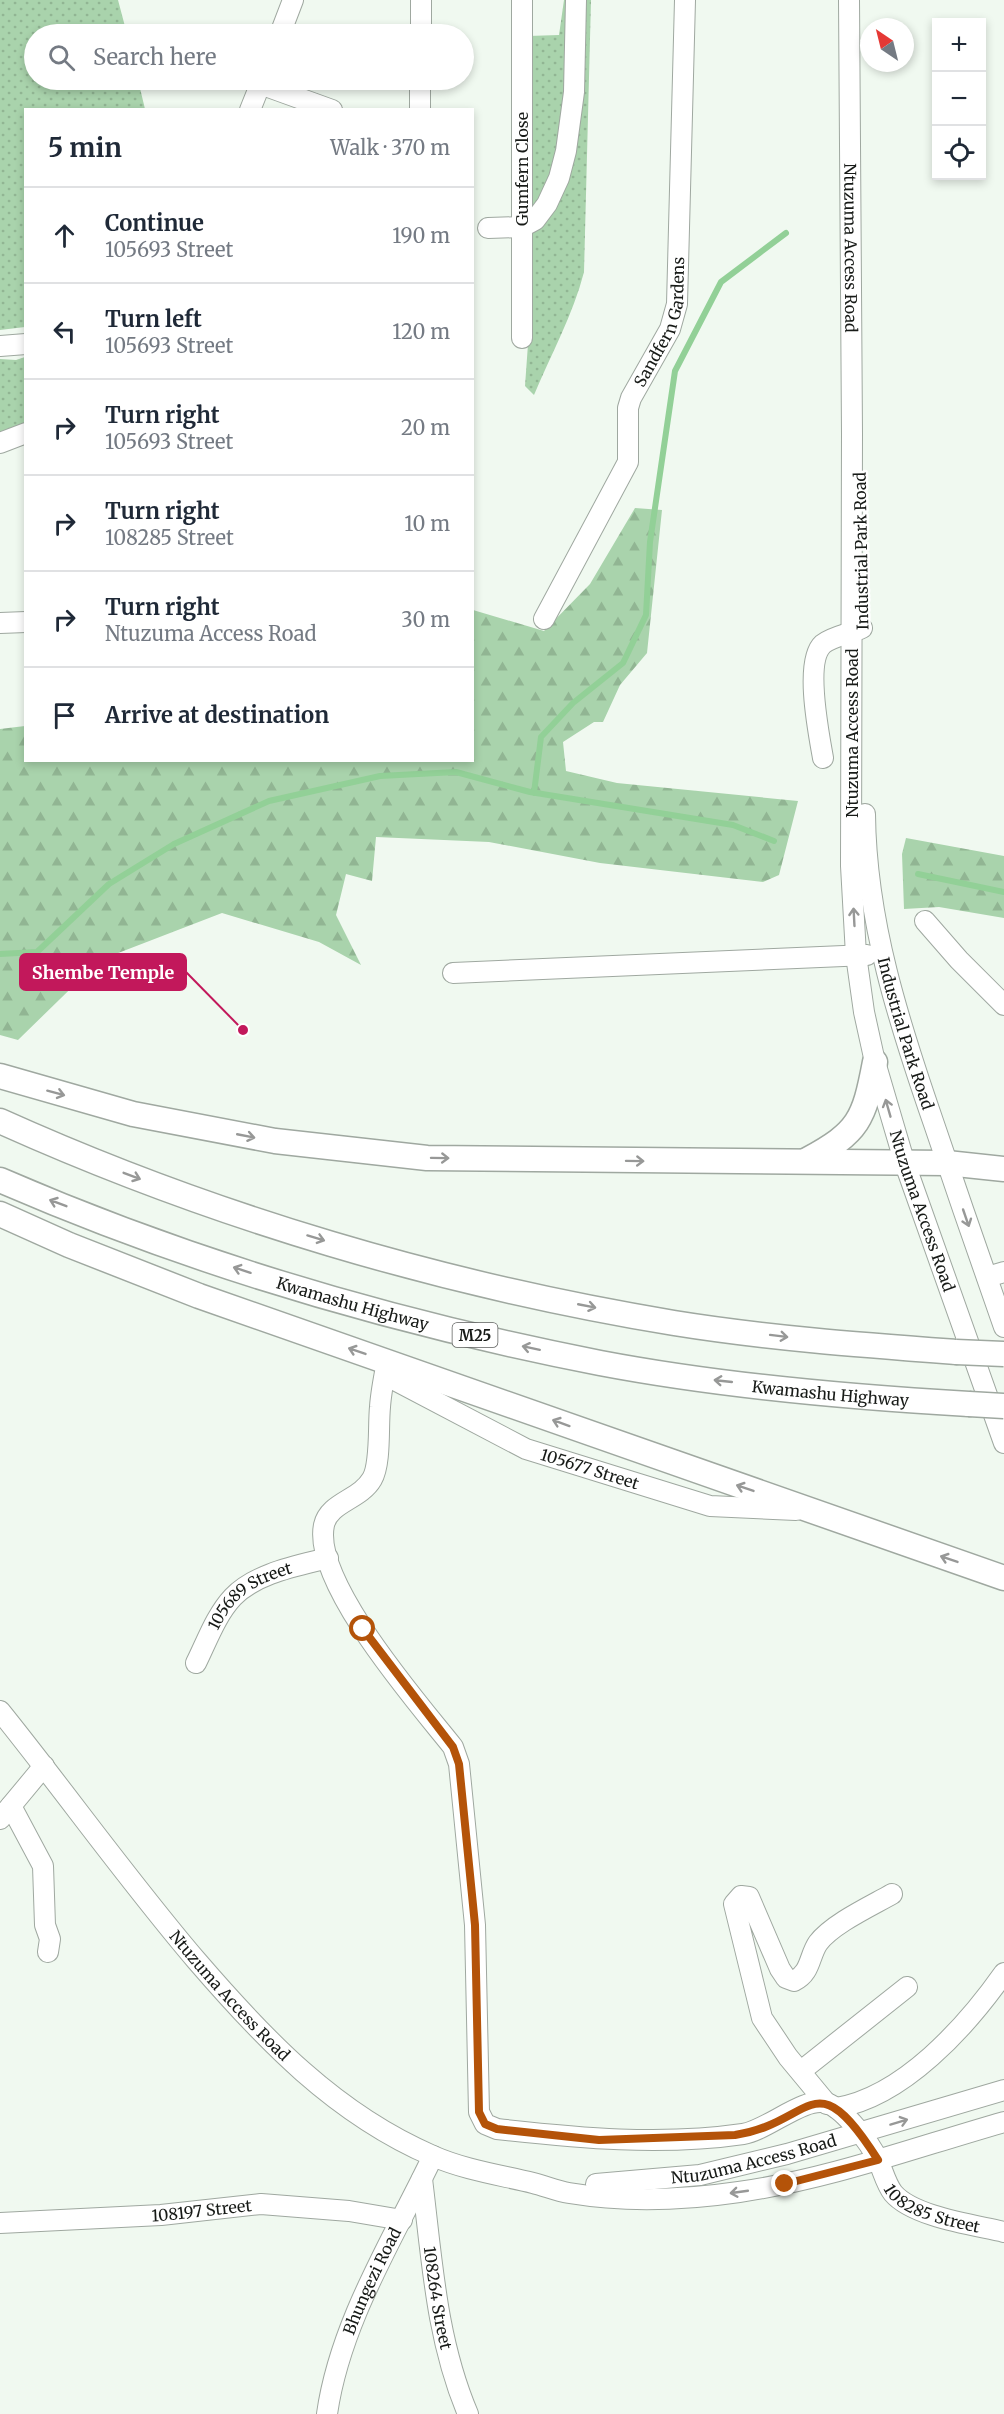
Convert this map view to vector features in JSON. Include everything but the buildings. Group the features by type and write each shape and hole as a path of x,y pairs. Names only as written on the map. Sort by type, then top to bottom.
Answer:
{"main road":[{"path":"804,1162 848,1135 859,1120 867,1104 875,1062"},
{"path":"0,1076 133,1114 275,1141 428,1158 947,1163 1004,1169"},
{"path":"0,1121 140,1179 340,1245 461,1279 675,1323 834,1343 1004,1354"},
{"name":"Kwamashu Highway","path":"0,1180 201,1257 305,1290 493,1340 602,1363 701,1378 890,1400 1004,1406"},
{"path":"0,1214 69,1245 386,1368 1004,1578"}],"street":[{"path":"284,24 293,0"},
{"path":"421,24 422,0"},
{"name":"Gumfern Close","path":"522,0 522,338"},
{"path":"488,228 522,227 535,220 547,204 559,178 566,151 574,92 576,0"},
{"name":"Sandfern Gardens","path":"544,619 622,476 630,449 628,408 631,398 675,316 685,0"},
{"name":"Ntuzuma Access Road","path":"849,0 857,630 851,866 856,955 864,1012 875,1062 905,1164 1004,1443"},
{"name":"Industrial Park Road","path":"861,0 857,630 865,855 881,954 909,1052 947,1163"},
{"path":"251,108 258,90"},
{"path":"281,90 327,108"},
{"path":"420,90 420,108"},
{"path":"0,346 24,344"},
{"path":"0,443 24,434"},
{"path":"0,623 24,622"},
{"path":"823,758 813,697 817,655 821,645 857,630"},
{"path":"925,921 1004,1005"},
{"path":"453,973 881,954"},
{"path":"983,984 1004,996"},
{"path":"947,1163 995,1274 1004,1327"},
{"path":"386,1368 373,1478 364,1492 340,1504 326,1519 323,1528 328,1558 342,1596 363,1629 453,1747 459,1764 475,1925 479,2112 485,2124 497,2129 599,2140 735,2135 749,2133 812,2103 832,2106 858,2104 877,2095 911,2072 966,2021 1004,1973"},
{"name":"105677 Street","path":"386,1368 526,1449 710,1506 811,1511"},
{"name":"105689 Street","path":"196,1663 218,1619 238,1592 264,1577 328,1558"},
{"name":"Ntuzuma Access Road","path":"0,1711 155,1911 248,2021 282,2055 353,2111 433,2156 482,2172 568,2193 642,2198 694,2196 785,2184 878,2160 1004,2122"},
{"path":"44,1766 6,1813 44,1866 45,1925 50,1939 48,1952"},
{"path":"755,1995 784,1975 789,1981 798,1979 811,1964 820,1941 849,1919 892,1894"},
{"name":"108285 Street","path":"784,1975 752,1901 746,1895 741,1896 734,1904 734,1910 755,1995 769,2030 801,2071 861,2134 878,2160 893,2193 909,2205 1003,2237"},
{"path":"801,2071 908,1987"},
{"path":"946,2108 1004,2076"},
{"name":"Ntuzuma Access Road","path":"533,2183 606,2184 700,2175 861,2134 1004,2090"},
{"name":"Bhungezi Road","path":"327,2414 349,2335 362,2300 433,2156"},
{"name":"108264 Street","path":"422,2179 438,2318 446,2353 468,2414"},
{"name":"108197 Street","path":"0,2223 161,2215 261,2204 349,2211 402,2220"}],"green space":[{"path":"0,0 118,0 124,24 24,24 24,90 140,90 145,108 24,108 24,327 0,330"},
{"path":"564,0 591,0 584,272 568,319 534,395 525,386 529,330 528,36 559,35"},
{"path":"24,357 24,423 0,434 0,359 16,360"},
{"path":"635,508 662,510 647,653 620,685 603,722 594,722 563,742 566,771 617,783 798,801 779,875 763,882 600,863 489,842 376,837 372,881 346,874 336,915 361,965 319,942 222,913 100,960 18,1040 0,1035 0,729 24,726 24,762 474,762 474,610 544,631 590,584"},
{"path":"906,838 1004,856 1004,918 939,907 904,909 902,854"}],"waterway":[{"path":"534,793 541,737 573,703 623,663 646,615 650,542 675,371 721,282 786,233"},
{"path":"0,954 37,952 109,884 174,844 269,801 380,776 456,772 530,792 733,825 774,841"},
{"path":"918,874 1004,892"}],"place":[{"name":"Shembe Temple","path":"243,1030"}],"route":[{"path":"363,1629 453,1747 462,1774 475,1925 479,2112 485,2124 497,2129 599,2140 735,2135 749,2133 804,2106 819,2102 828,2103 836,2108 861,2134 878,2160 785,2184"}]}
